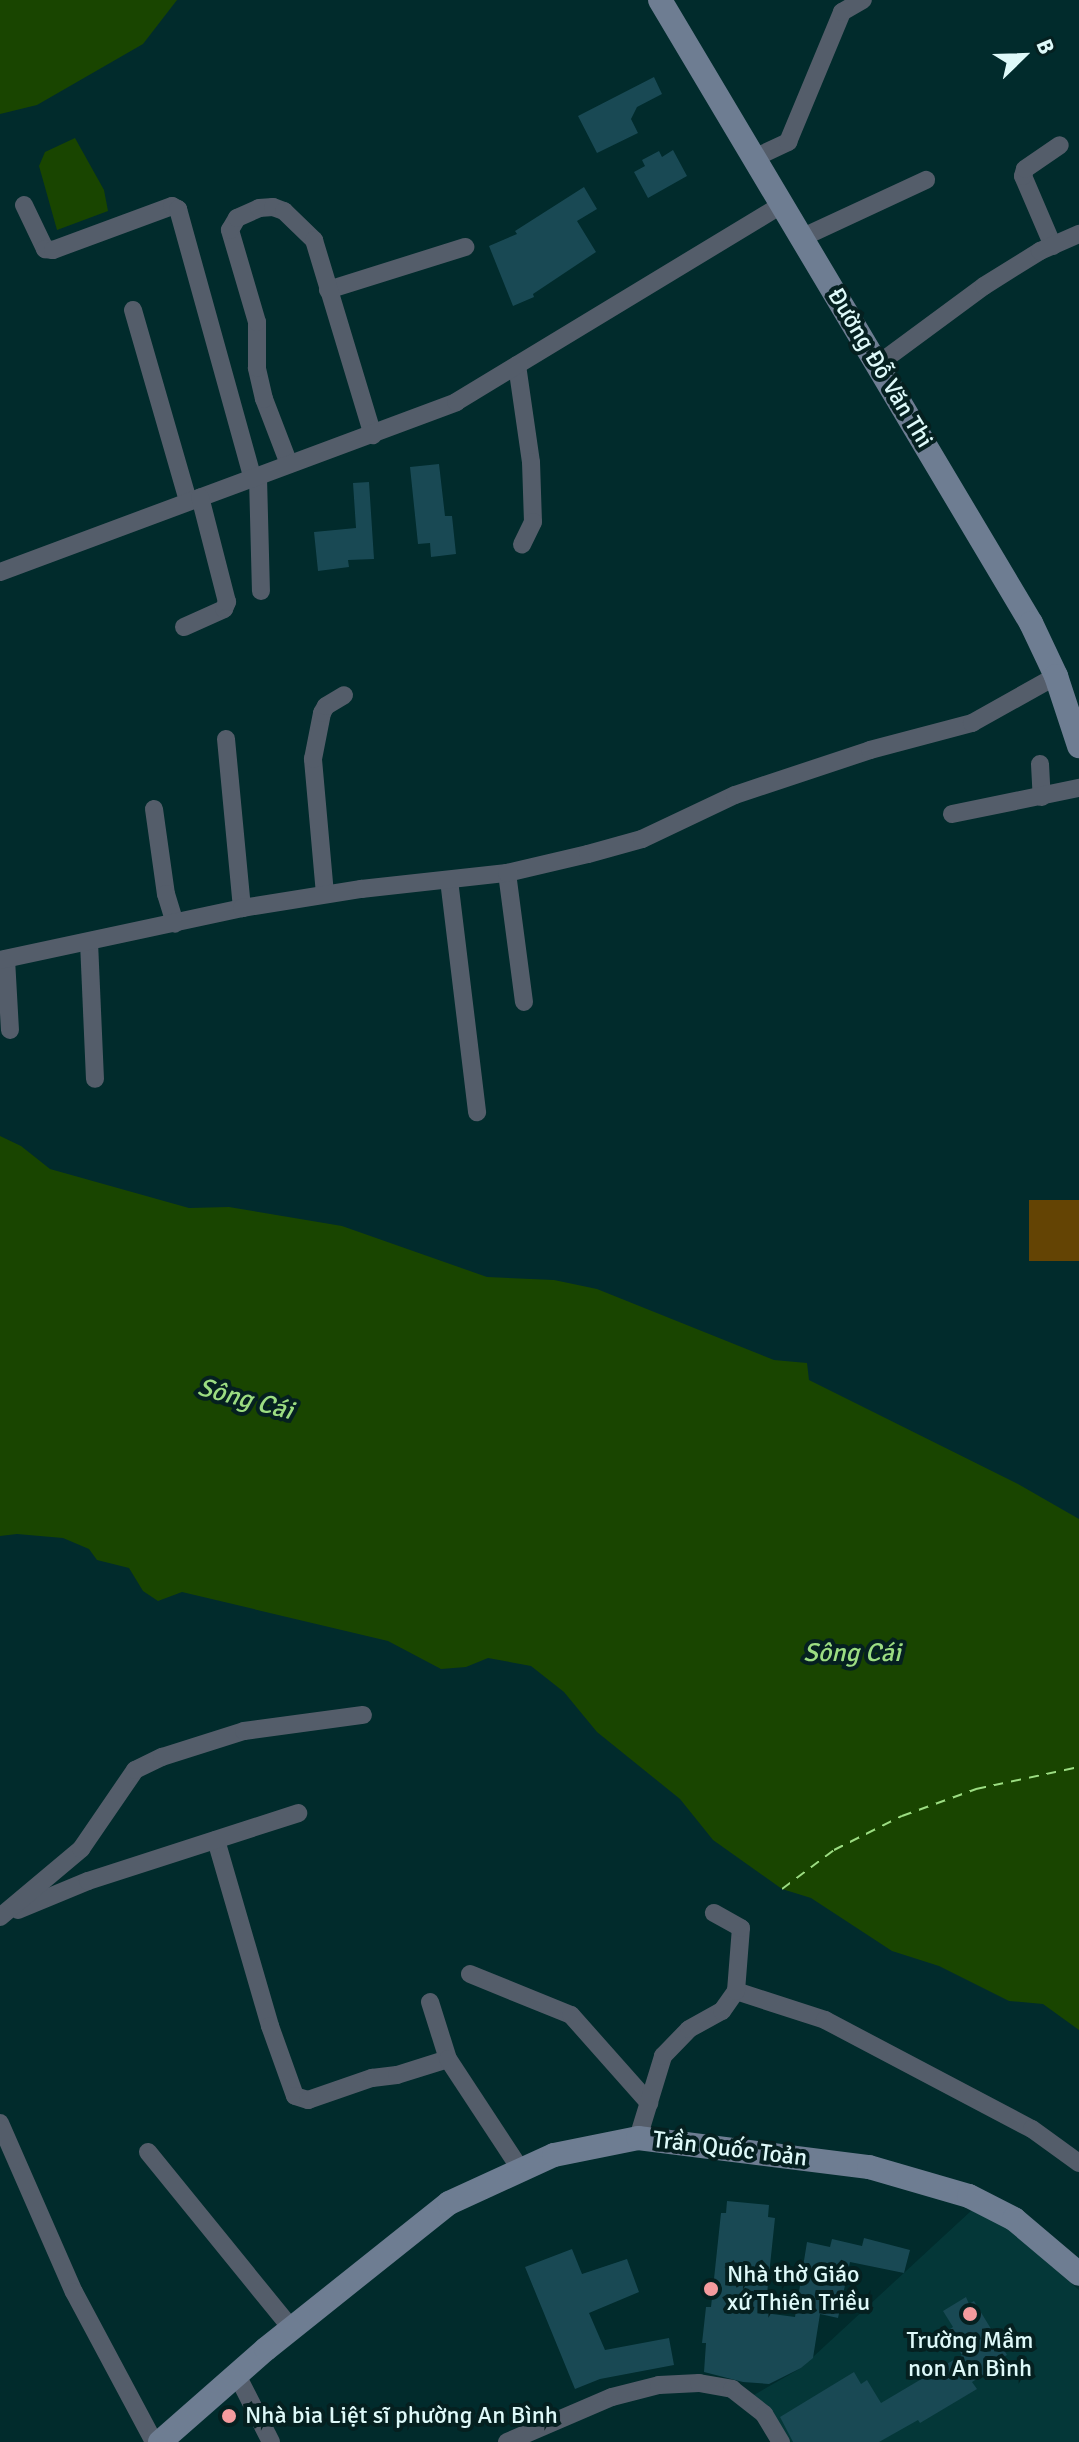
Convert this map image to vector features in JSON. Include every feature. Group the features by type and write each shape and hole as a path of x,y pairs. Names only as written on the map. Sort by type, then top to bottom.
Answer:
{"main road":[{"name":"Đường Đỗ Văn Thi","path":"660,0 1031,623 1056,676 1079,746"},
{"name":"Trần Quốc Toản","path":"157,2442 449,2203 554,2155 638,2138 869,2167 969,2196 1014,2219 1079,2274"}],"street":[{"path":"754,158 788,142 842,12 863,0"},
{"path":"1053,246 1023,176 1025,169 1060,145"},
{"path":"801,238 926,180"},
{"path":"24,205 45,249 53,250 172,206 178,209 256,479 261,591"},
{"path":"0,572 456,402 781,205"},
{"path":"289,464 273,428 257,368 257,322 230,230 237,218 259,208 273,207 284,211 314,240 373,435"},
{"path":"877,365 984,286 1079,234"},
{"path":"328,290 465,247"},
{"path":"133,310 227,602 224,609 184,627"},
{"path":"517,365 531,462 533,522 522,545"},
{"path":"10,1030 3,959 242,908 325,894 507,873 627,844 735,795 870,750 972,723 1056,676"},
{"path":"325,894 313,759 322,713 326,706 344,695"},
{"path":"226,739 242,908"},
{"path":"1040,764 1042,797"},
{"path":"952,814 1079,788"},
{"path":"154,809 166,894 175,924"},
{"path":"507,873 524,1002"},
{"path":"449,880 477,1112"},
{"path":"89,942 95,1079"},
{"path":"0,1917 81,1849 135,1770 162,1757 244,1731 363,1715"},
{"path":"0,1917 88,1881 298,1813"},
{"path":"216,1840 270,2026 295,2096 308,2100 372,2078 397,2075 448,2059"},
{"path":"638,2138 663,2056 689,2029 722,2011 736,1991 741,1928 714,1913"},
{"path":"470,1974 564,2010 649,2103"},
{"path":"736,1991 825,2020 1032,2129 1079,2163"},
{"path":"430,2002 448,2059 521,2170"},
{"path":"0,2123 74,2292 157,2442"},
{"path":"148,2152 292,2329"},
{"path":"237,2375 271,2442"},
{"path":"507,2442 612,2397 659,2385 699,2383 732,2389 764,2414 781,2442"}],"shaded area":[{"path":"1029,1200 1079,1200 1079,1261 1029,1261"},
{"name":"Trường Mầm non An Bình","path":"972,2210 1009,2229 1079,2290 1079,2442 789,2442 752,2396 801,2368"}],"water":[{"path":"0,0 177,0 143,44 37,105 0,114"},
{"path":"75,138 104,190 108,211 57,230 39,166 45,152"},
{"name":"Sông Cái","path":"0,1136 21,1146 50,1169 189,1208 229,1207 342,1226 487,1277 554,1280 597,1289 774,1360 807,1363 809,1380 1018,1484 1079,1519 1079,2030 1043,2004 1009,2001 939,1966 892,1951 811,1898 782,1889 713,1840 680,1799 597,1732 564,1692 531,1666 488,1658 466,1667 441,1669 388,1641 182,1592 158,1601 143,1591 129,1568 97,1560 89,1549 63,1538 17,1534 0,1536"}],"building":[{"path":"654,77 662,94 637,107 631,119 638,133 597,153 578,116"},
{"path":"673,150 687,176 648,198 634,172 645,166 642,160 659,151 662,157"},
{"path":"584,187 597,209 577,221 596,252 533,294 534,297 513,306 489,246 517,234 515,231"},
{"path":"439,464 445,516 452,516 456,554 431,557 430,543 418,544 410,467"},
{"path":"369,482 374,559 348,560 349,567 318,571 314,532 356,528 353,483"},
{"path":"727,2201 769,2205 768,2217 775,2218 765,2313 795,2317 807,2242 830,2247 832,2239 862,2246 864,2238 910,2250 904,2273 850,2262 838,2318 820,2314 813,2358 801,2368 769,2384 743,2382 704,2372 706,2343 702,2343 706,2307 711,2307 721,2213 726,2213"},
{"path":"572,2249 582,2274 627,2259 639,2292 589,2313 605,2350 669,2338 674,2365 600,2379 575,2389 525,2267"},
{"path":"966,2297 969,2304 974,2301 1007,2355 991,2364 994,2368 972,2382 977,2389 920,2423 918,2420 879,2442 793,2442 780,2417 854,2372 861,2384 867,2380 881,2403 962,2355 947,2331 953,2327 943,2311"}],"ferry route":[{"path":"782,1889 834,1850 902,1816 976,1789 1079,1767"}],"place":[{"name":"Nhà thờ Giáo xứ Thiên Triều","path":"711,2289"},
{"name":"Trường Mầm non An Bình","path":"970,2314"},
{"name":"Nhà bia Liệt sĩ phường An Bình","path":"229,2416"}]}
